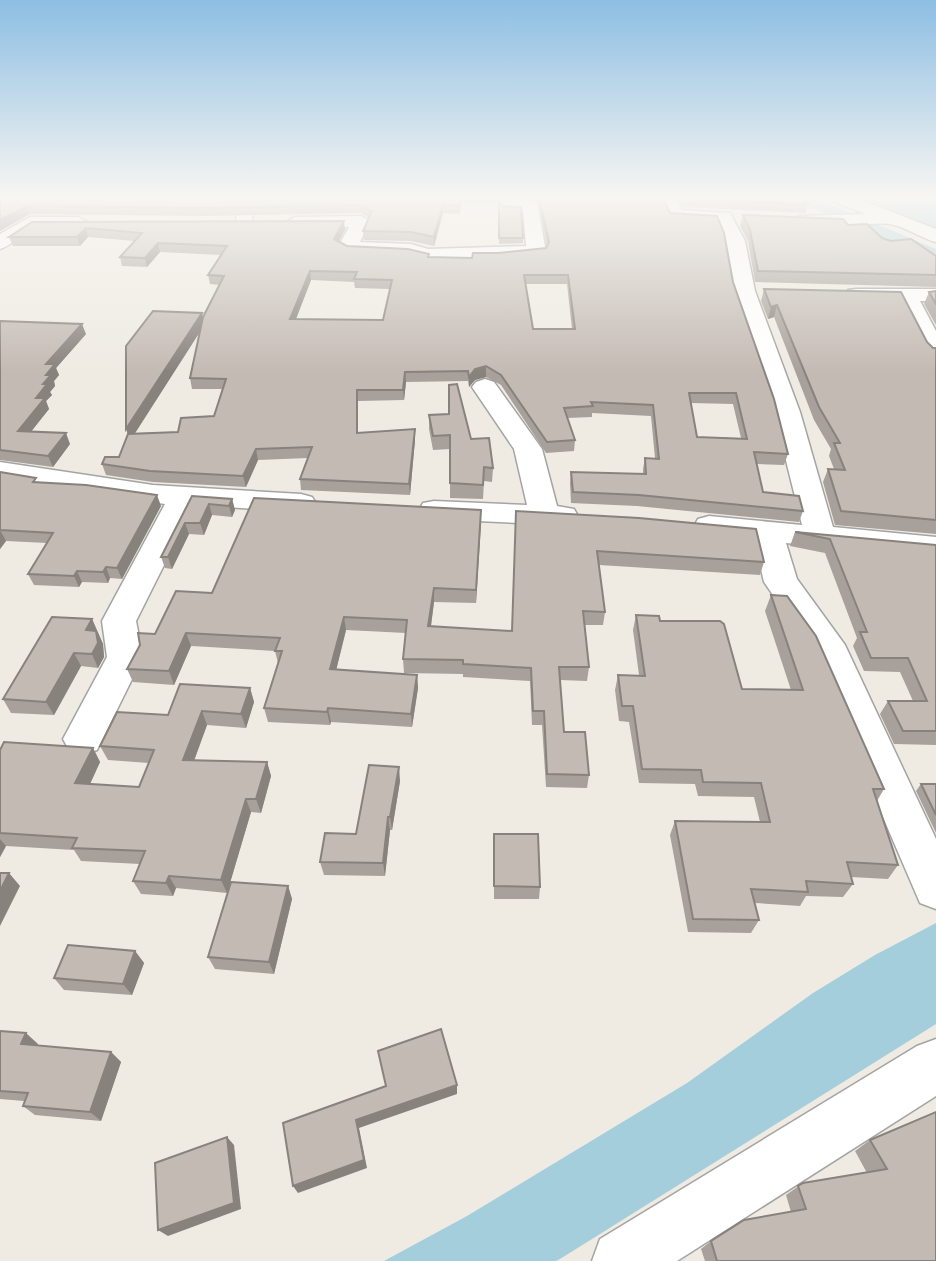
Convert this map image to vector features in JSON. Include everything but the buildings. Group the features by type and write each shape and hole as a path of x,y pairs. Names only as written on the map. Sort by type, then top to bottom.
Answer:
{"street":[{"path":"738,256 744,291 787,412 820,536"},
{"path":"744,291 770,292"},
{"path":"832,295 936,295"},
{"path":"905,295 936,354"},
{"path":"485,387 528,449 544,515"},
{"path":"0,471 184,496 335,505"},
{"path":"83,739 125,657 119,621 184,496"},
{"path":"405,509 597,517"},
{"path":"676,523 936,547"},
{"path":"767,532 781,582 827,645 936,888"},
{"path":"622,1261 936,1065"}],"water":[{"path":"920,256 936,256 936,263"},
{"path":"936,923 936,1024 560,1259 384,1261 467,1216 687,1083 813,993 875,955"}]}
